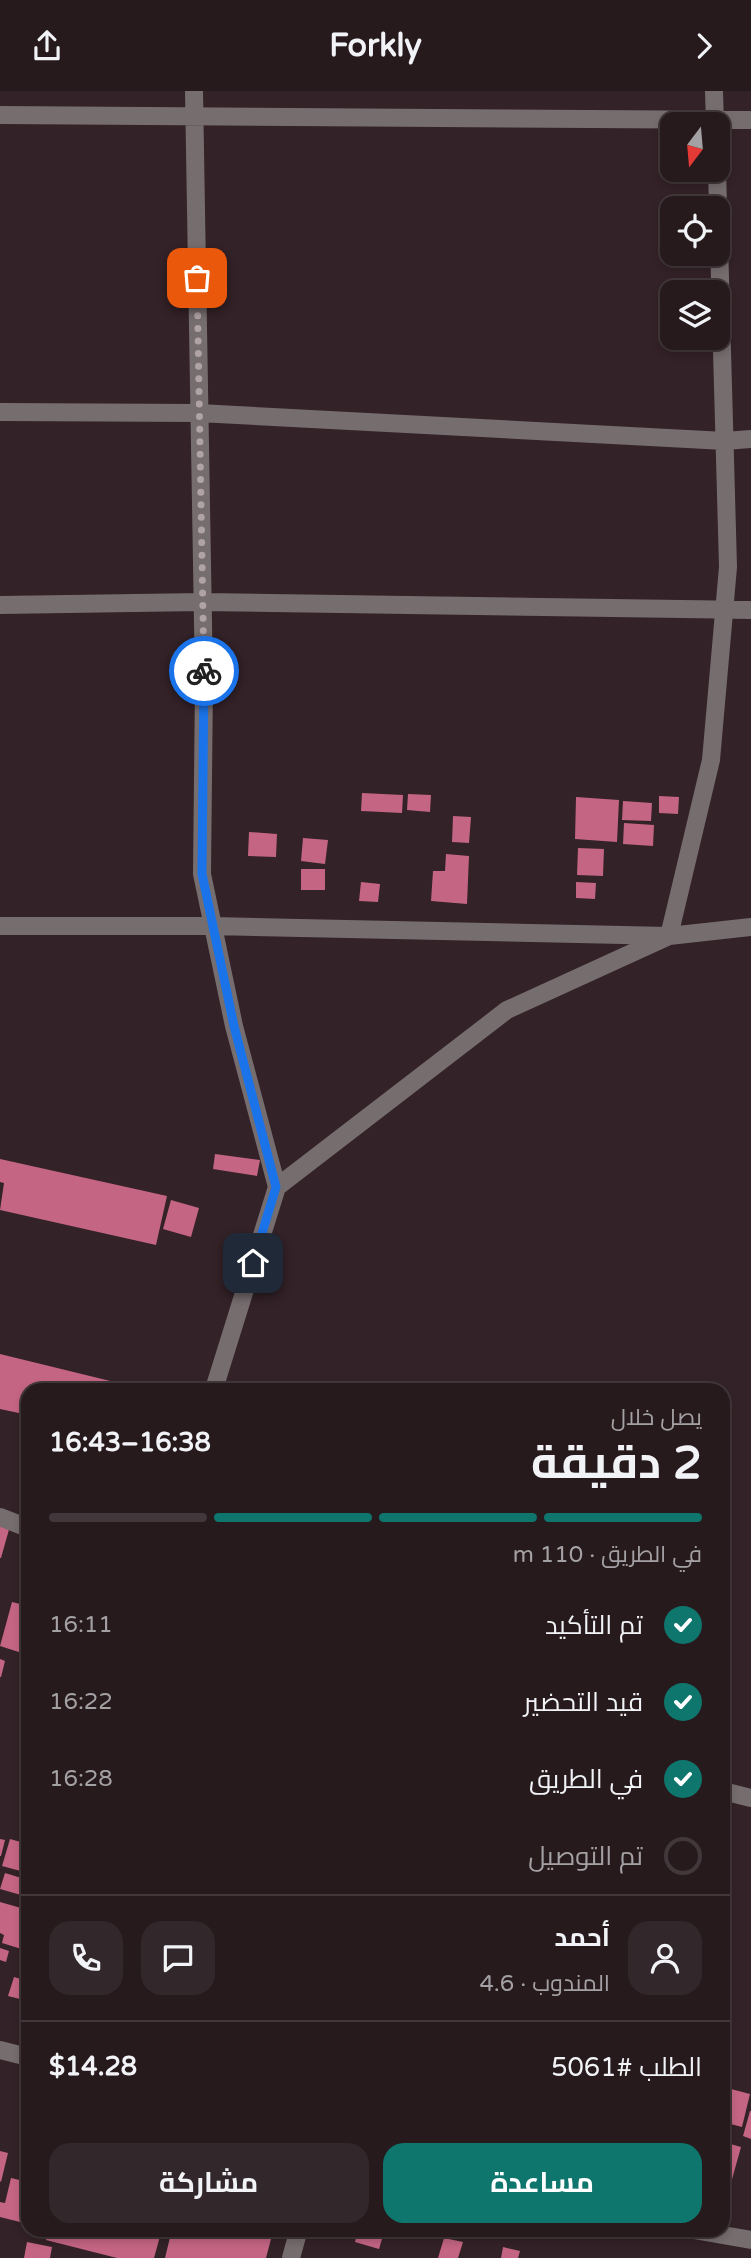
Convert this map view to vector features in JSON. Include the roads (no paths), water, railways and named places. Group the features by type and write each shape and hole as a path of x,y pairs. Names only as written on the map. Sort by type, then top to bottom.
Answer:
{"street":[{"path":"194,91 202,602 202,874 234,1026 276,1187 216,1383"},
{"path":"714,91 715,112"},
{"path":"0,115 660,122"},
{"path":"730,122 751,120"},
{"path":"669,936 711,760 728,567 717,182"},
{"path":"0,412 199,413 725,441 751,439"},
{"path":"0,605 202,602 751,610"},
{"path":"0,926 213,926 669,936 751,927"},
{"path":"276,1187 507,1010 669,936"},
{"path":"0,1517 21,1525"},
{"path":"730,1793 751,1798"},
{"path":"0,2050 21,2054"},
{"path":"730,2236 751,2240"},
{"path":"291,2258 297,2237"}]}
